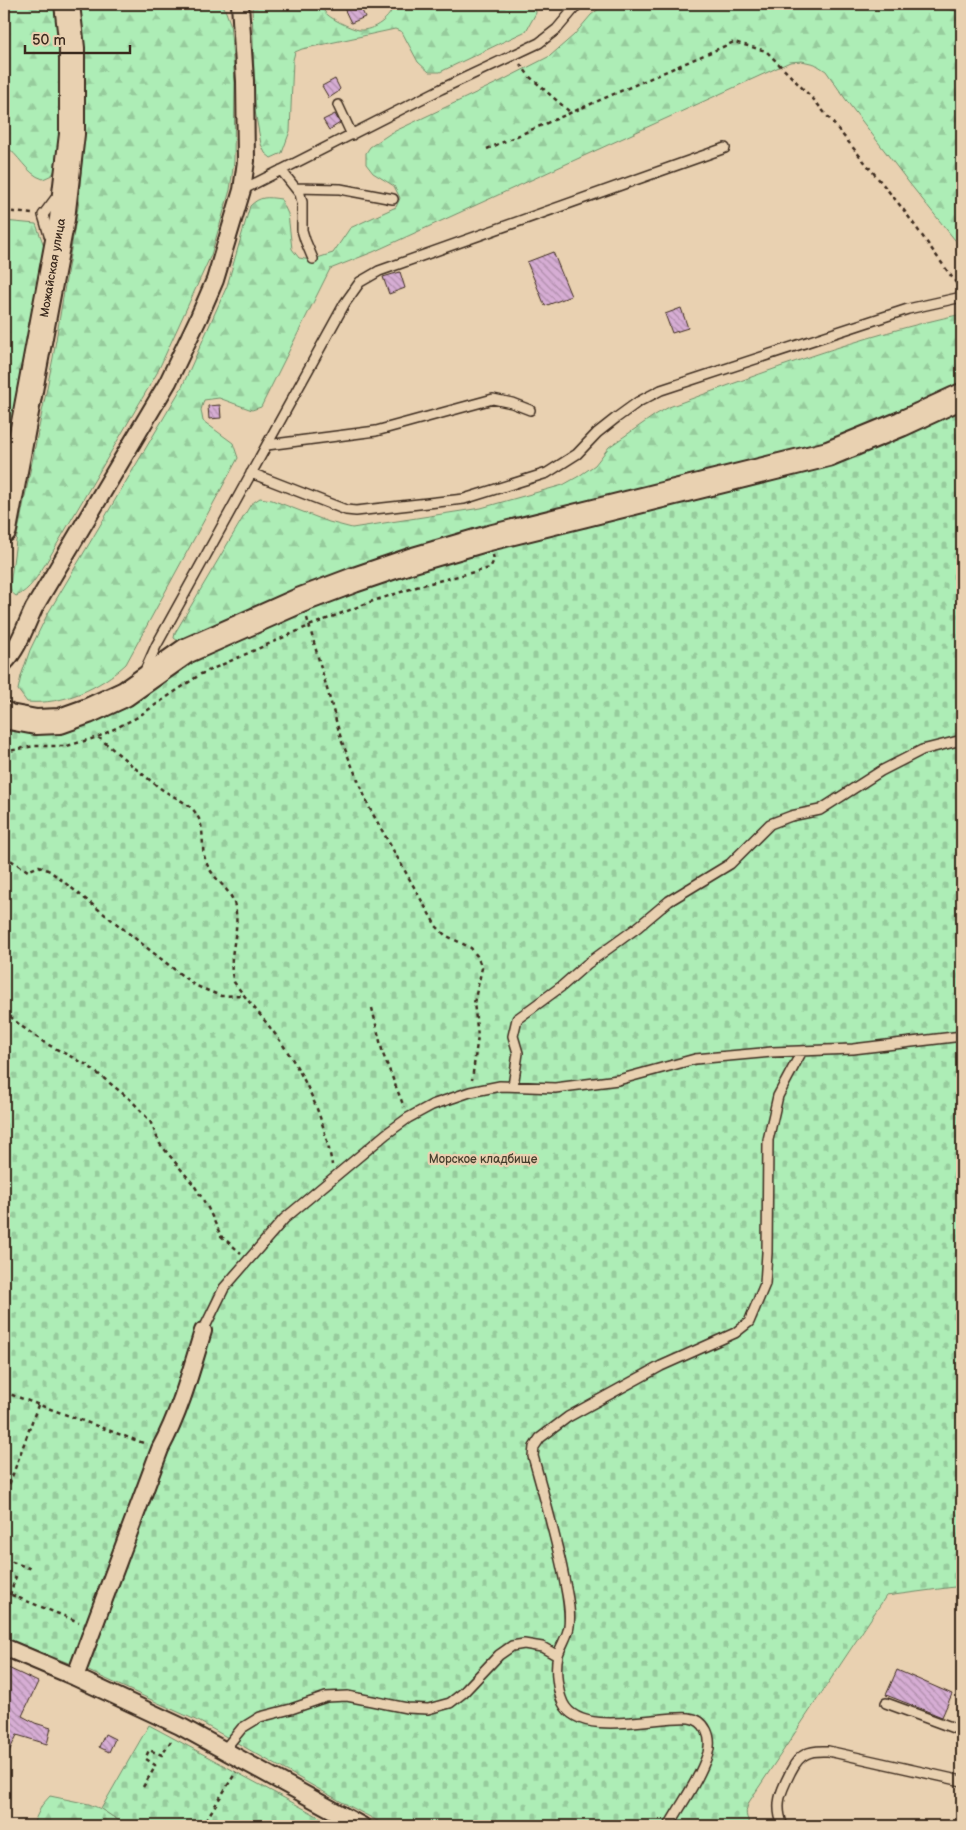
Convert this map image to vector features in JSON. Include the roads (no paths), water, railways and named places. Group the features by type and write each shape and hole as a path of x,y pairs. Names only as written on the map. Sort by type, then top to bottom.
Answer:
{"main road":[{"name":"Можайская улица","path":"4,530 65,195 72,134 72,48 67,4"},
{"path":"4,714 9,717 36,722 60,721 88,711 125,694 139,682 186,651 301,600 410,560 488,538 828,454 962,396"}],"street":[{"path":"4,663 10,658 34,608 168,382 199,317 214,280 242,190 246,161 245,81 240,4"},
{"path":"75,1677 160,1449 170,1430 189,1379 203,1331"},
{"path":"4,1647 75,1677 180,1726 362,1826"}],"lane":[{"path":"242,190 396,112 539,43 557,29 578,4"},
{"path":"391,103 396,112"},
{"path":"338,105 352,135"},
{"path":"139,682 156,646 348,298 365,278 412,259 725,148"},
{"path":"281,170 296,188 302,202 302,230 313,259"},
{"path":"296,188 340,189 393,199"},
{"path":"58,241 49,236 43,215 55,199 65,195"},
{"path":"251,473 346,510 356,511 464,499 547,473 560,466 577,454 597,432 638,402 660,390 908,308 962,297"},
{"path":"267,445 376,431 493,399 512,403 530,410"},
{"path":"512,1086 518,1053 514,1036 517,1019 562,986 587,964 638,927 669,901 730,864 770,824 791,816 820,810 881,771 922,750 962,740"},
{"path":"203,1331 224,1288 284,1218 408,1118 432,1104 470,1092 512,1086 555,1088 618,1080 694,1059 853,1049 962,1036"},
{"path":"669,1826 701,1769 708,1752 709,1741 705,1727 700,1722 690,1718 604,1723 583,1719 564,1706 560,1697 558,1656 569,1628 569,1604 561,1562 533,1456 534,1447 540,1438 568,1417 661,1366 735,1333 748,1322 765,1284 768,1140 778,1096 802,1051"},
{"path":"224,1750 242,1728 260,1716 291,1709 326,1697 347,1696 407,1708 428,1709 450,1703 463,1693 499,1655 512,1646 524,1644 542,1647 558,1656"},
{"path":"886,1703 962,1731"},
{"path":"783,1826 778,1808 780,1793 794,1765 804,1754 813,1751 828,1751 962,1781"}],"park label":[{"name":"Морское кладбище","path":"483,1159"}]}
